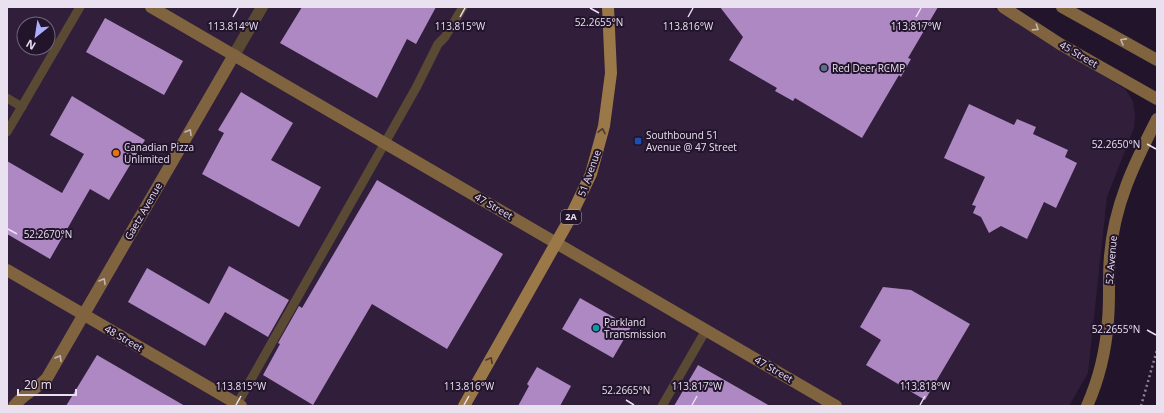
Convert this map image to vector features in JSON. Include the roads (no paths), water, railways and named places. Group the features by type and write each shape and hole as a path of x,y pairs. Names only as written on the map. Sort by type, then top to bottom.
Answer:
{"main road":[{"name":"51 Avenue","path":"464,406 556,243 591,174 604,126 610,73 608,7"}],"street":[{"name":"47 Street","path":"151,7 836,406"},
{"name":"Gaetz Avenue","path":"14,406 47,378 262,7"},
{"name":"45 Street","path":"1003,7 1060,44 1157,99"},
{"path":"1062,7 1157,60"},
{"name":"52 Avenue","path":"1087,406 1098,377 1106,339 1110,256 1117,216 1124,190 1133,167 1157,119"},
{"name":"48 Street","path":"7,270 238,405"}],"lane":[{"path":"7,132 80,7"},
{"path":"238,405 416,88 438,44 445,37 463,7"},
{"path":"7,98 22,107"},
{"path":"662,406 706,330"}],"place":[{"name":"Red Deer RCMP","path":"824,68"},
{"name":"Southbound 51 Avenue @ 47 Street","path":"638,141"},
{"name":"Canadian Pizza Unlimited","path":"116,153"},
{"name":"Parkland Transmission","path":"596,328"}]}
